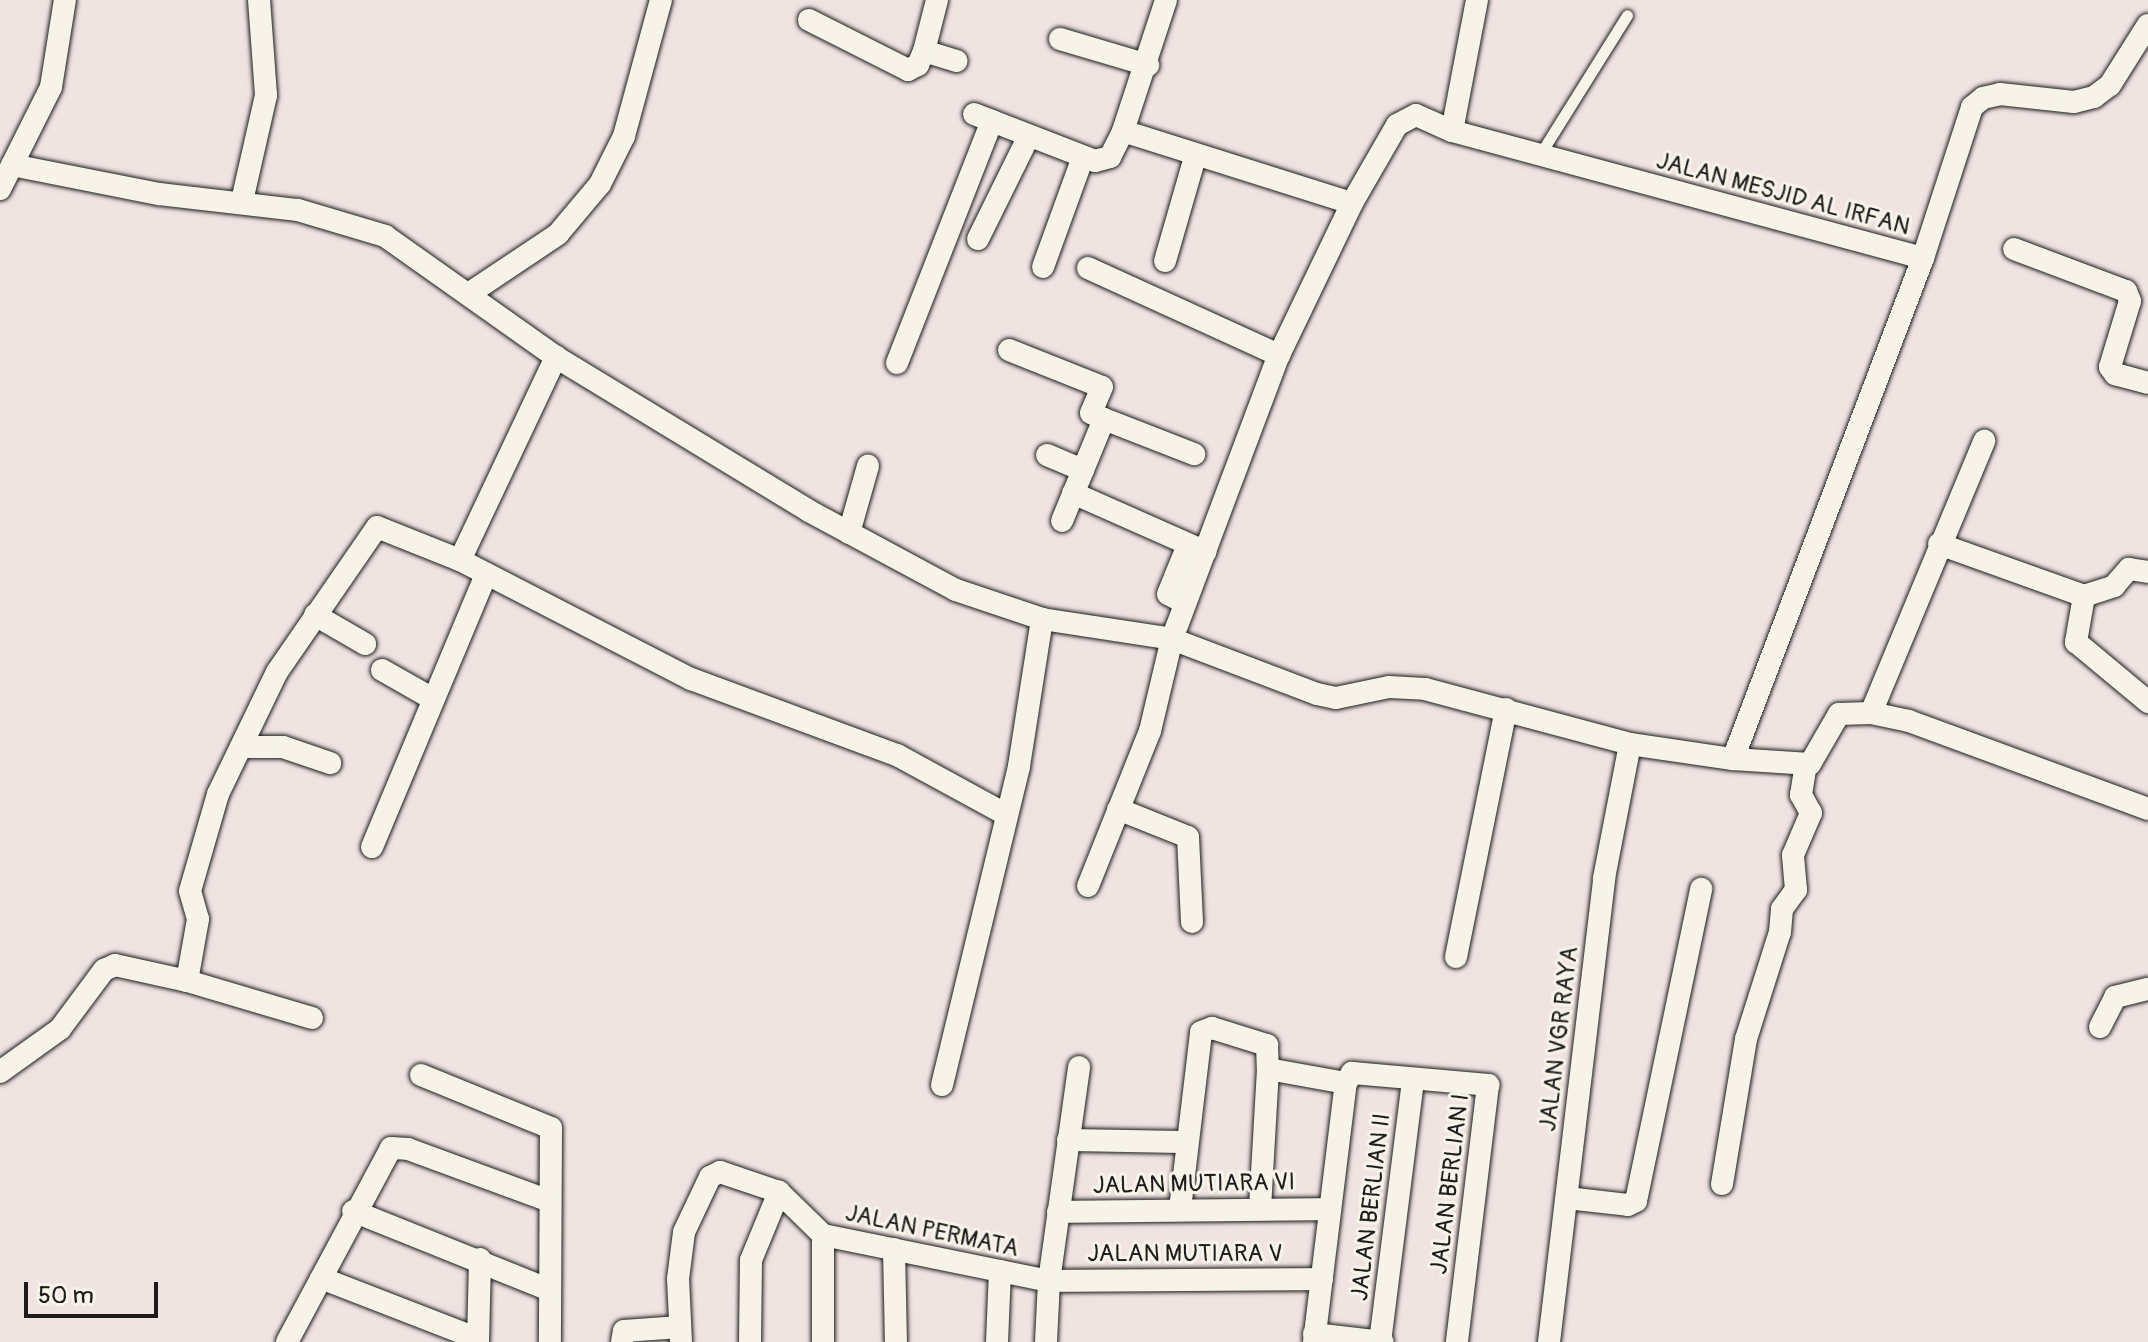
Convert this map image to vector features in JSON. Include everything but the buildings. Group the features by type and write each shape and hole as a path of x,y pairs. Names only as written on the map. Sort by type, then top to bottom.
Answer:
{"street":[{"path":"242,201 266,95 259,0"},
{"path":"470,293 558,234 600,184 624,136 661,0"},
{"path":"809,20 908,70 918,65 924,51 937,0"},
{"path":"897,363 983,118 1028,138 1103,162 1123,131 1148,65 1166,0"},
{"path":"1452,131 1477,0"},
{"path":"0,189 51,87 58,2"},
{"name":"JALAN MESJID AL IRFAN","path":"1088,886 1150,731 1197,548 1279,355 1352,203 1404,118 1416,115 1452,131 1539,156 1923,258 1972,107 1983,98 2000,94 2074,102 2094,97 2140,54 2148,25"},
{"path":"1060,39 1148,65"},
{"path":"924,51 956,61"},
{"path":"1123,131 1195,157 1352,203"},
{"path":"978,239 1028,138"},
{"path":"1043,267 1083,157"},
{"path":"1165,261 1195,157"},
{"path":"12,165 159,194 242,201 329,217 385,236 470,293 556,357 849,533 956,590 1042,619 1172,639 1317,694 1336,698 1406,687 1506,709 1630,744 1733,759 1806,765 1814,761 1839,714 1871,713 1909,721 2148,809"},
{"path":"2014,249 2126,291 2130,301 2110,367 2115,374 2148,383"},
{"path":"1733,759 1923,258"},
{"path":"1088,268 1279,355"},
{"path":"1009,350 1102,387 1091,413 1194,454"},
{"path":"460,560 556,357"},
{"path":"1062,521 1104,419"},
{"path":"1871,713 1984,441"},
{"path":"1047,455 1083,470"},
{"path":"849,533 868,466"},
{"path":"1073,493 1197,548"},
{"path":"187,981 198,919 190,891 218,794 263,696 377,527 460,560 691,679 897,755 1007,815"},
{"path":"1939,544 2084,596 2114,586 2129,569 2148,572"},
{"path":"372,847 486,574"},
{"path":"2084,596 2076,642 2148,702"},
{"path":"315,615 365,644"},
{"path":"942,1085 1007,815 1037,673 1042,619"},
{"path":"382,670 433,699"},
{"path":"1456,957 1506,709"},
{"name":"JALAN VGR RAYA","path":"1549,1342 1604,878 1630,744"},
{"path":"241,747 283,747 330,763"},
{"path":"1722,1184 1746,1039 1780,932 1782,909 1796,890 1793,855 1811,813 1801,795 1806,765"},
{"path":"1118,809 1188,837 1192,922"},
{"path":"1567,1198 1628,1205 1636,1201 1701,889"},
{"path":"0,1072 60,1029 104,970 115,965 187,981 312,1018"},
{"path":"2100,1027 2115,997 2148,989"},
{"path":"1180,1209 1185,1142 1204,1028 1267,1045 1260,1208"},
{"path":"1046,1342 1049,1281 1079,1067"},
{"path":"1268,1069 1346,1083 1314,1338 1381,1342"},
{"name":"JALAN BERLIAN I","path":"1346,1083 1352,1073 1488,1085 1457,1342"},
{"path":"421,1075 550,1126 550,1342"},
{"name":"JALAN BERLIAN II","path":"1381,1342 1413,1079"},
{"path":"1068,1140 1185,1142"},
{"path":"287,1342 383,1156 398,1146 549,1201"},
{"name":"JALAN PERMATA","path":"680,1334 678,1279 684,1232 710,1177 720,1172 779,1192 823,1235 1049,1281"},
{"path":"750,1342 751,1260 779,1192"},
{"name":"JALAN MUTIARA VI","path":"1058,1212 1330,1209"},
{"path":"353,1211 480,1259 550,1290"},
{"path":"823,1235 823,1342"},
{"path":"894,1249 896,1342"},
{"path":"321,1278 478,1340 480,1259"},
{"path":"997,1342 1000,1271"},
{"name":"JALAN MUTIARA V","path":"1049,1281 1322,1279"},
{"path":"622,1342 624,1331 680,1334"}],"lane":[{"path":"1539,156 1627,15"}]}
